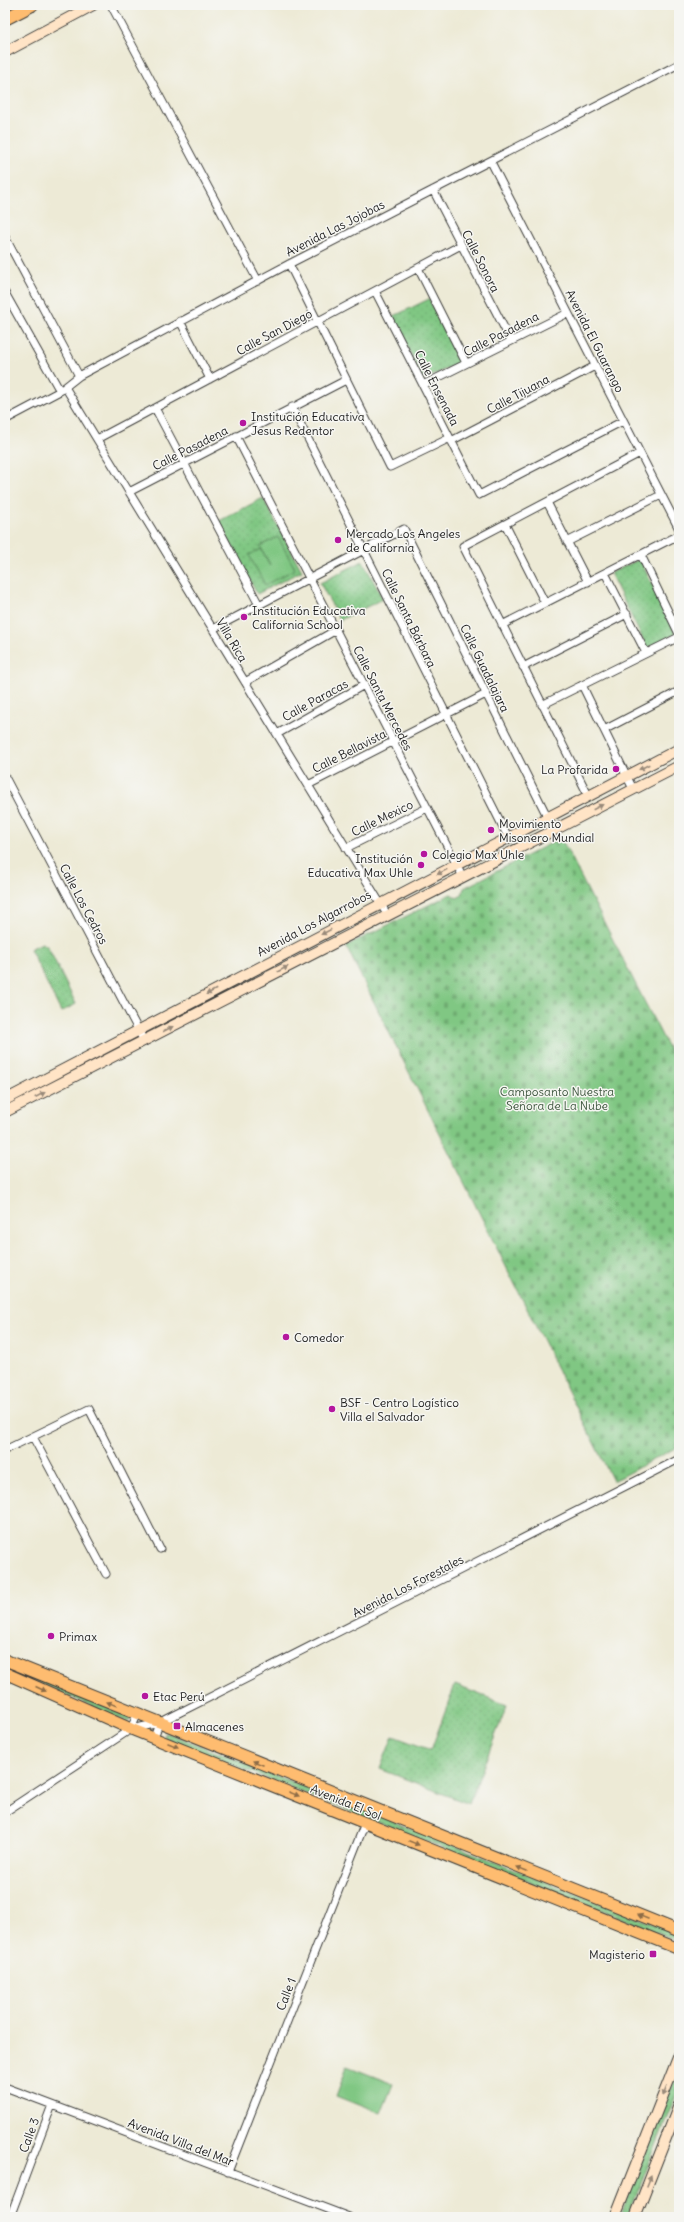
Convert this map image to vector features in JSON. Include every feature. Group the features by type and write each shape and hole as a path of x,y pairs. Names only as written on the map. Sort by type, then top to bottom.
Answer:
{"highway":[{"path":"5,19 32,5"}],"main road":[{"name":"Avenida El Sol","path":"5,1660 137,1715 679,1931"},
{"name":"Avenida El Sol","path":"5,1673 131,1729 679,1949"}],"street":[{"path":"5,52 93,5"},
{"path":"111,5 258,281"},
{"name":"Avenida Las Jojobas","path":"5,420 62,389 79,376 289,264 491,162 679,64"},
{"name":"Avenida El Guarango","path":"491,162 679,529"},
{"name":"Calle Sonora","path":"433,190 510,341"},
{"path":"5,237 79,376"},
{"name":"Calle San Diego","path":"97,439 461,245"},
{"path":"289,264 346,380"},
{"path":"418,268 466,363"},
{"name":"Calle Ensenada","path":"375,291 479,495 623,421"},
{"name":"Villa Rica","path":"5,293 62,389 97,439 388,916"},
{"name":"Calle Pasadena","path":"423,385 568,313"},
{"path":"180,322 210,379"},
{"name":"Calle Tijuana","path":"346,380 390,467 450,439 595,366"},
{"name":"Calle Pasadena","path":"129,492 346,380"},
{"path":"156,408 259,605"},
{"name":"Calle Santa Bárbara","path":"292,408 445,715 508,837"},
{"name":"Calle Santa Mercedes","path":"236,436 463,877"},
{"path":"588,795 463,546 640,453"},
{"path":"567,542 661,495"},
{"path":"546,502 588,582"},
{"path":"505,524 546,603"},
{"name":"Calle Guadalajara","path":"363,550 404,529 554,830"},
{"path":"502,625 679,535"},
{"path":"213,629 363,550"},
{"path":"641,555 679,634"},
{"path":"605,573 646,653"},
{"path":"523,667 627,614"},
{"path":"245,682 336,630"},
{"path":"542,705 679,637"},
{"name":"Calle Paracas","path":"277,734 364,685"},
{"path":"582,685 633,789"},
{"path":"604,730 679,691"},
{"name":"Calle Bellavista","path":"308,785 486,694"},
{"name":"Avenida Los Algarrobos","path":"5,1100 547,816 679,749"},
{"path":"5,1112 679,766"},
{"name":"Calle Los Cedros","path":"5,777 144,1041"},
{"name":"Calle Mexico","path":"346,848 427,808"},
{"path":"5,1450 89,1409 160,1549"},
{"path":"33,1437 106,1574"},
{"name":"Avenida Los Forestales","path":"131,1729 159,1723 679,1459"},
{"path":"5,1812 131,1729 137,1715"},
{"path":"154,1738 159,1723"},
{"name":"Calle 1","path":"228,2172 365,1823"},
{"path":"615,2217 679,2055"},
{"name":"Avenida Villa del Mar","path":"5,2087 349,2217"},
{"name":"Calle 3","path":"10,2217 52,2105"},
{"path":"635,2217 679,2107"}],"green space":[{"path":"429,299 460,362 424,380 392,317"},
{"path":"263,498 302,571 257,594 219,521"},
{"path":"278,537 295,569 265,585 249,555 261,549 270,565 260,546"},
{"path":"640,559 676,634 647,648 610,573"},
{"path":"363,561 383,599 340,620 320,583"},
{"name":"Camposanto Nuestra Señora de La Nube","path":"561,838 679,1069 679,1446 613,1481 346,946 451,894 457,898 462,895 464,888"},
{"path":"42,943 48,947 76,1004 61,1012 30,949"},
{"path":"5,1664 128,1716 131,1720 127,1722 5,1667"},
{"path":"455,1685 507,1705 469,1804 380,1769 393,1736 431,1750"},
{"path":"168,1733 679,1934 679,1941 165,1738 164,1734"},
{"path":"347,2066 393,2084 381,2114 336,2096"},
{"path":"679,2068 679,2087 628,2217 620,2217"}],"place":[{"name":"Institución Educativa Jesus Redentor","path":"243,423"},
{"name":"Mercado Los Angeles de California","path":"338,540"},
{"name":"Institución Educativa California School","path":"244,617"},
{"name":"La Profarida","path":"616,769"},
{"name":"Movimiento Misonero Mundial","path":"491,830"},
{"name":"Colegio Max Uhle","path":"424,854"},
{"name":"Institución Educativa Max Uhle","path":"421,865"},
{"name":"Comedor","path":"286,1337"},
{"name":"BSF - Centro Logístico Villa el Salvador","path":"332,1409"},
{"name":"Primax","path":"51,1636"},
{"name":"Etac Perú","path":"145,1696"},
{"name":"Almacenes","path":"177,1726"},
{"name":"Magisterio","path":"653,1954"}]}
